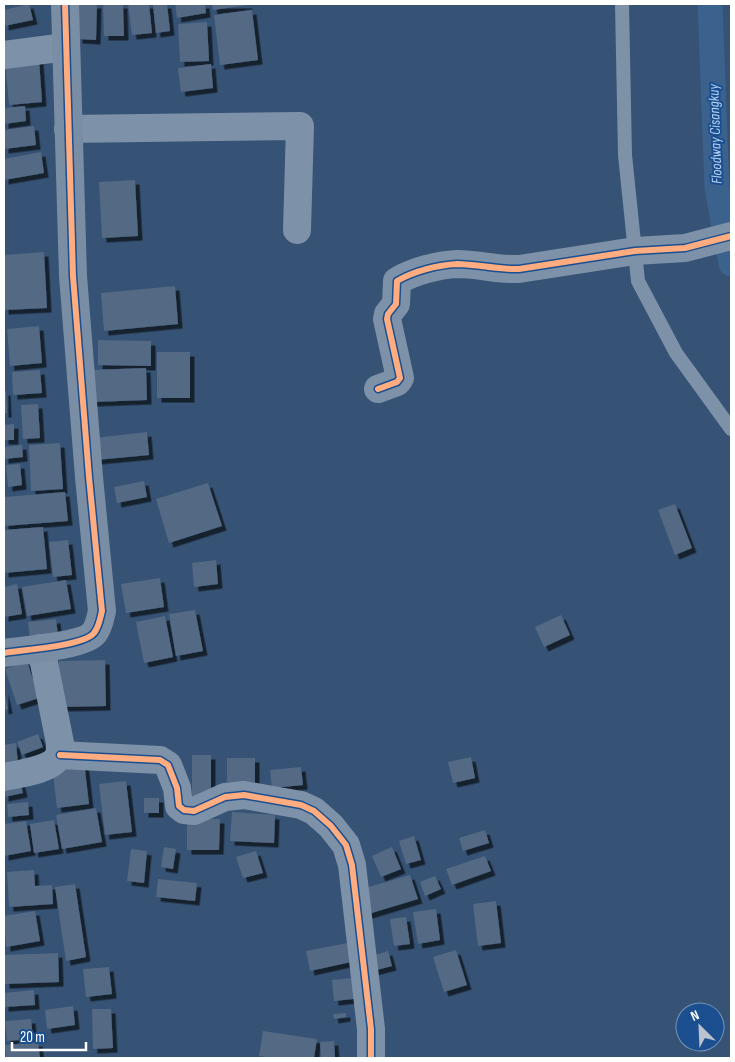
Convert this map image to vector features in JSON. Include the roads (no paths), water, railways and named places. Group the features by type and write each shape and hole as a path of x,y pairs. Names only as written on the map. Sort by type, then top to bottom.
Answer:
{"street":[{"path":"4,653 67,644 87,639 98,628 102,611 78,346 68,129 66,4"},
{"path":"4,55 66,47"},
{"path":"68,129 300,126 297,230"},
{"path":"378,389 397,382 400,378 387,319 388,314 396,304 397,281 403,278 435,267 457,264 507,270 519,269 635,251 685,248 731,236"},
{"path":"4,777 46,767 55,762 60,754 60,743 41,648"},
{"path":"60,754 160,760 168,765 177,788 180,806 184,810 194,811 225,798 244,794 301,806 314,811 339,835 352,866 371,1029 371,1058"}],"lane":[{"path":"622,4 625,155 638,281 676,353 731,429"}],"waterway":[{"name":"Floodway Cisangkuy","path":"710,4 717,188 731,264"}]}
